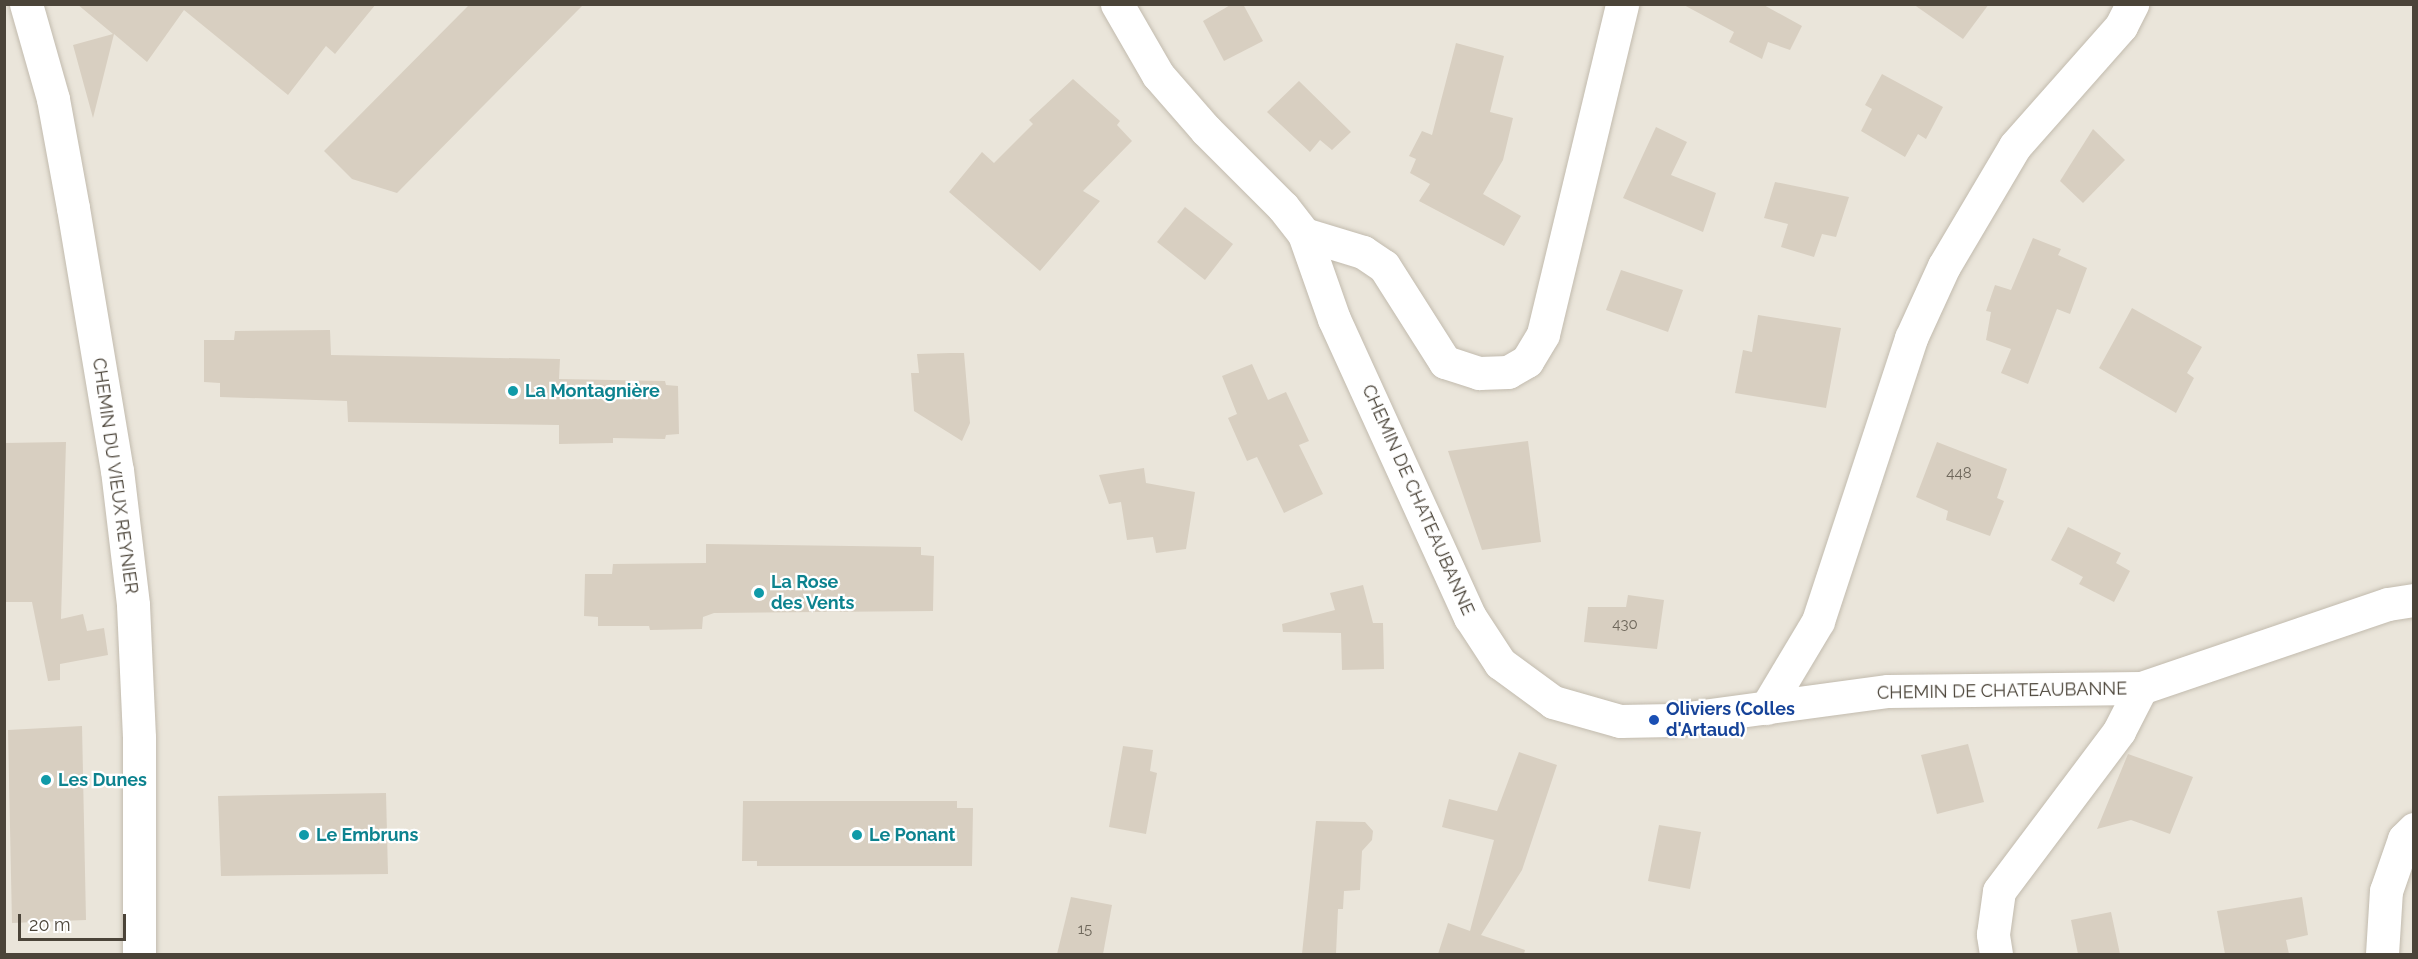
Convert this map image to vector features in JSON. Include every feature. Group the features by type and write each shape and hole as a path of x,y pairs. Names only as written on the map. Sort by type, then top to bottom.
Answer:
{"street":[{"name":"CHEMIN DU VIEUX REYNIER","path":"26,4 52,99 73,208 117,470 133,605 139,738 139,954"},
{"name":"CHEMIN DE CHATEAUBANNE","path":"1117,4 1158,75 1206,130 1283,207 1304,234 1334,319 1470,617 1500,663 1553,702 1620,721 1673,720 1888,691 2141,688 2388,604 2414,600"},
{"path":"1304,234 1363,252 1384,266 1445,362 1479,373 1508,372 1527,361 1543,334 1622,4"},
{"path":"1766,708 1818,621 1911,338 1944,266 2014,146 2121,26 2132,4"},
{"path":"1996,954 1994,934 1999,891 2119,731 2141,688"},
{"path":"2382,954 2386,891 2404,839 2414,829"}],"shaded area":[{"path":"5,5 2413,5 2413,954 5,954"}],"building":[{"path":"77,4 376,4 335,54 326,46 288,95 184,10 147,62 114,34 93,118 73,45 113,34"},
{"path":"470,4 584,4 397,193 352,179 324,151"},
{"path":"1232,4 1243,4 1263,41 1224,61 1203,21"},
{"path":"1682,4 1762,4 1802,26 1790,50 1768,42 1762,59 1729,42 1734,32"},
{"path":"1913,4 1989,4 1963,39"},
{"path":"1456,43 1504,56 1490,112 1513,118 1503,160 1483,194 1521,216 1504,246 1419,201 1430,184 1410,173 1416,159 1409,156 1422,131 1432,135"},
{"path":"1882,74 1943,107 1926,139 1918,134 1905,157 1861,131 1872,109 1865,105"},
{"path":"1073,79 1120,121 1117,125 1132,141 1083,191 1100,201 1040,271 949,192 982,152 994,163 1033,124 1029,120"},
{"path":"1299,81 1351,132 1332,150 1320,140 1310,152 1267,112"},
{"path":"1656,127 1687,142 1671,175 1716,193 1703,232 1623,198"},
{"path":"2093,129 2125,160 2083,203 2060,181"},
{"path":"1775,182 1849,197 1836,237 1822,234 1814,257 1781,247 1788,224 1764,218"},
{"path":"1185,207 1233,244 1205,280 1157,242"},
{"path":"2033,238 2061,249 2058,255 2087,268 2070,314 2057,309 2028,384 2001,373 2011,349 1986,340 1991,312 1986,311 1995,285 2011,290"},
{"path":"1621,270 1683,290 1668,332 1606,310"},
{"path":"2132,308 2202,347 2187,373 2194,378 2176,413 2099,368"},
{"path":"1758,315 1841,328 1826,408 1735,393 1743,350 1752,352"},
{"name":"La Montagnière","path":"330,330 331,355 560,359 559,379 665,381 666,385 678,386 679,434 666,435 665,439 613,438 613,443 559,444 559,425 348,422 347,401 220,397 220,383 204,382 204,340 234,340 235,331"},
{"path":"964,353 970,423 962,441 914,411 911,373 919,373 917,354"},
{"path":"1252,364 1268,400 1286,392 1309,441 1299,445 1323,494 1284,513 1257,457 1247,461 1228,418 1237,414 1222,376"},
{"path":"1528,441 1541,542 1482,550 1448,451"},
{"path":"66,442 61,619 83,614 87,631 104,628 108,655 60,664 60,680 48,681 32,602 4,602 4,443"},
{"path":"1937,442 2007,469 1997,498 2004,501 1990,536 1946,520 1948,511 1916,497"},
{"path":"1144,468 1146,483 1195,492 1186,549 1156,553 1153,537 1127,540 1121,502 1109,504 1099,475"},
{"path":"2068,527 2121,553 2116,563 2130,571 2114,602 2079,584 2083,577 2051,560"},
{"name":"La Rose des Vents","path":"706,544 921,547 921,555 934,556 933,611 714,613 703,617 702,629 650,630 649,626 598,626 598,617 584,616 585,574 612,574 613,564 706,563"},
{"path":"1363,585 1373,623 1383,623 1384,669 1342,670 1341,633 1283,632 1282,624 1335,610 1330,593"},
{"path":"1628,595 1664,600 1657,649 1584,642 1588,607 1626,607"},
{"name":"Les Dunes","path":"82,726 86,920 12,923 8,730"},
{"path":"1968,744 1984,802 1937,814 1921,755"},
{"path":"1123,746 1153,750 1150,771 1157,773 1146,834 1109,827"},
{"path":"1519,752 1557,765 1522,870 1481,935 1525,950 1524,954 1438,954 1448,923 1470,931 1494,840 1442,827 1449,799 1497,811"},
{"path":"2128,754 2193,777 2170,834 2131,820 2097,829"},
{"name":"Le Embruns","path":"386,793 388,874 221,876 218,796"},
{"name":"Le Ponant","path":"743,801 957,801 957,808 973,808 972,866 757,866 757,861 742,861"},
{"path":"1316,821 1365,822 1373,831 1372,840 1362,851 1360,890 1344,891 1343,909 1338,909 1336,954 1302,954"},
{"path":"1659,825 1701,832 1690,889 1648,881"},
{"path":"1071,897 1112,905 1103,954 1057,954"},
{"path":"2302,897 2308,935 2286,940 2289,954 2225,954 2217,911"},
{"path":"2111,912 2120,954 2078,954 2071,920"}],"place":[{"name":"La Montagnière","path":"513,391"},
{"name":"La Rose des Vents","path":"759,593"},
{"name":"Oliviers (Colles d'Artaud)","path":"1654,720"},
{"name":"Les Dunes","path":"46,780"},
{"name":"Le Embruns","path":"304,835"},
{"name":"Le Ponant","path":"857,835"}]}
